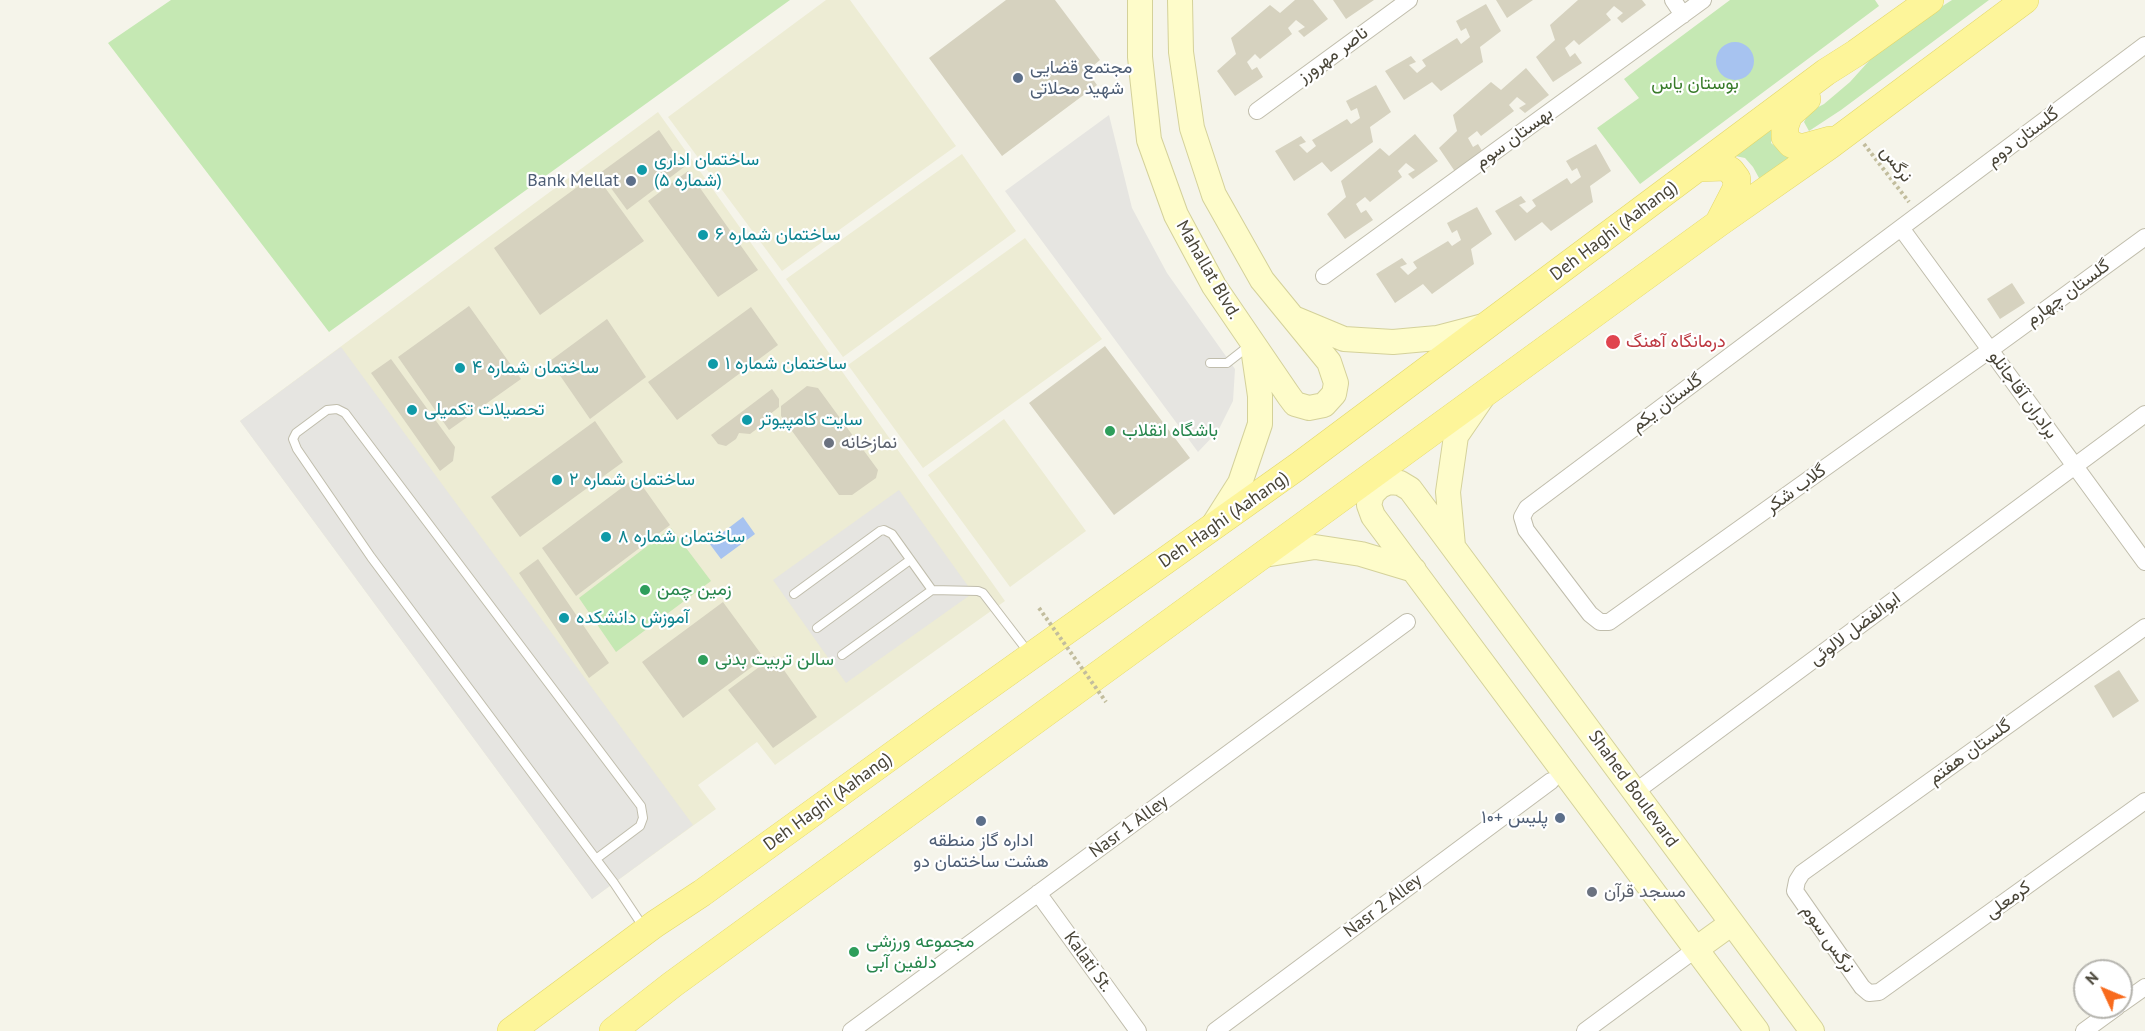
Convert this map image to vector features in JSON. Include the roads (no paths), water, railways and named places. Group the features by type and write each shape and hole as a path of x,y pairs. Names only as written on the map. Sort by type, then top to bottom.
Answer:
{"main road":[{"name":"Mahallat Blvd.","path":"1140,0 1140,57 1149,140 1176,215 1214,286 1253,343 1260,396 1260,424 1240,483 1212,529"},
{"path":"1180,0 1181,52 1192,128 1214,195 1262,280 1329,362 1336,382 1334,394 1324,405 1309,408 1295,404 1253,343"},
{"name":"Deh Haghi (Aahang)","path":"511,1031 645,930 702,893 1212,529 1826,72 1930,0"},
{"path":"613,1031 673,984 1847,132 2025,0"},
{"path":"1847,132 1801,148 1791,144 1785,137 1785,126 1790,115 1856,53"},
{"path":"1699,168 1725,167 1737,179 1736,189 1719,224"},
{"path":"1290,317 1344,339 1393,342 1437,338 1488,325"},
{"path":"1453,546 1448,492 1456,436 1485,394"},
{"name":"Shahed Boulevard","path":"1414,570 1373,516 1369,505 1372,494 1380,486 1389,482 1400,483 1410,489 1812,1031"},
{"path":"1264,555 1315,548 1361,554 1414,570 1756,1031"},
{"path":"1696,949 1732,923"}],"street":[{"name":"ناصر مهرورز","path":"1257,111 1409,0"},
{"path":"1672,0 1683,15"},
{"name":"بهستان سوم","path":"1324,276 1703,0"},
{"name":"گلستان دوم","path":"1901,228 2145,45"},
{"name":"برادران آقاجانلو","path":"1901,228 2145,562"},
{"name":"گلستان یکم","path":"1600,622 1590,614 1526,530 1522,517 1527,508 1901,228"},
{"name":"گلستان چهارم","path":"1990,350 2145,237"},
{"name":"گلاب شکر","path":"1600,622 1609,622 1990,350"},
{"name":"ابوالفضل لالوئی","path":"1635,792 2145,414"},
{"name":"Nasr 1 Alley","path":"850,1031 1407,622"},
{"name":"گلستان هفتم","path":"1797,881 1802,873 2145,627"},
{"name":"Nasr 2 Alley","path":"1215,1031 1551,781"},
{"name":"کرمعلی","path":"1869,993 1879,992 2145,801"},
{"name":"نرگس سوم","path":"1797,881 1795,891 1862,987 1869,993"},
{"name":"Kalati St.","path":"1038,893 1138,1031"},
{"path":"1585,1031 1696,949"},
{"path":"2084,1031 2101,1019"}],"lane":[{"path":"1210,363 1227,363 1253,343"},
{"path":"596,859 640,826 643,818 641,806 345,413 337,409 327,410 296,433 293,439 297,449 371,557 596,859 645,930"},
{"path":"794,594 879,531 888,531 892,534 932,590"},
{"path":"817,628 910,560"},
{"path":"842,655 932,590 983,593 1031,656"}],"water":[{"path":"1735,42 1748,48 1754,61 1748,74 1735,80 1722,74 1716,61 1722,48"},
{"path":"743,517 755,534 721,559 709,543"}],"place":[{"name":"مجتمع قضایی شهید محلاتی","path":"1018,78"},
{"name":"ساختمان اداری (شماره ۵)","path":"642,170"},
{"name":"Bank Mellat","path":"631,181"},
{"name":"ساختمان شماره ۶","path":"703,235"},
{"name":"درمانگاه آهنگ","path":"1613,342"},
{"name":"ساختمان شماره ۱","path":"713,364"},
{"name":"ساختمان شماره ۴","path":"460,368"},
{"name":"تحصیلات تکمیلی","path":"412,410"},
{"name":"سایت کامپیوتر","path":"747,420"},
{"name":"باشگاه انقلاب","path":"1110,431"},
{"name":"نمازخانه","path":"829,443"},
{"name":"ساختمان شماره ۲","path":"557,480"},
{"name":"ساختمان شماره ۸","path":"606,537"},
{"name":"زمین چمن","path":"645,590"},
{"name":"آموزش دانشکده","path":"564,618"},
{"name":"سالن تربیت بدنی","path":"703,660"},
{"name":"پلیس +۱۰","path":"1560,818"},
{"name":"اداره گاز منطقه هشت ساختمان دو","path":"981,821"},
{"name":"مسجد قرآن","path":"1592,892"},
{"name":"مجموعه ورزشی دلفین آبی","path":"854,952"}],"park label":[{"name":"بوستان یاس","path":"1695,84"}]}
